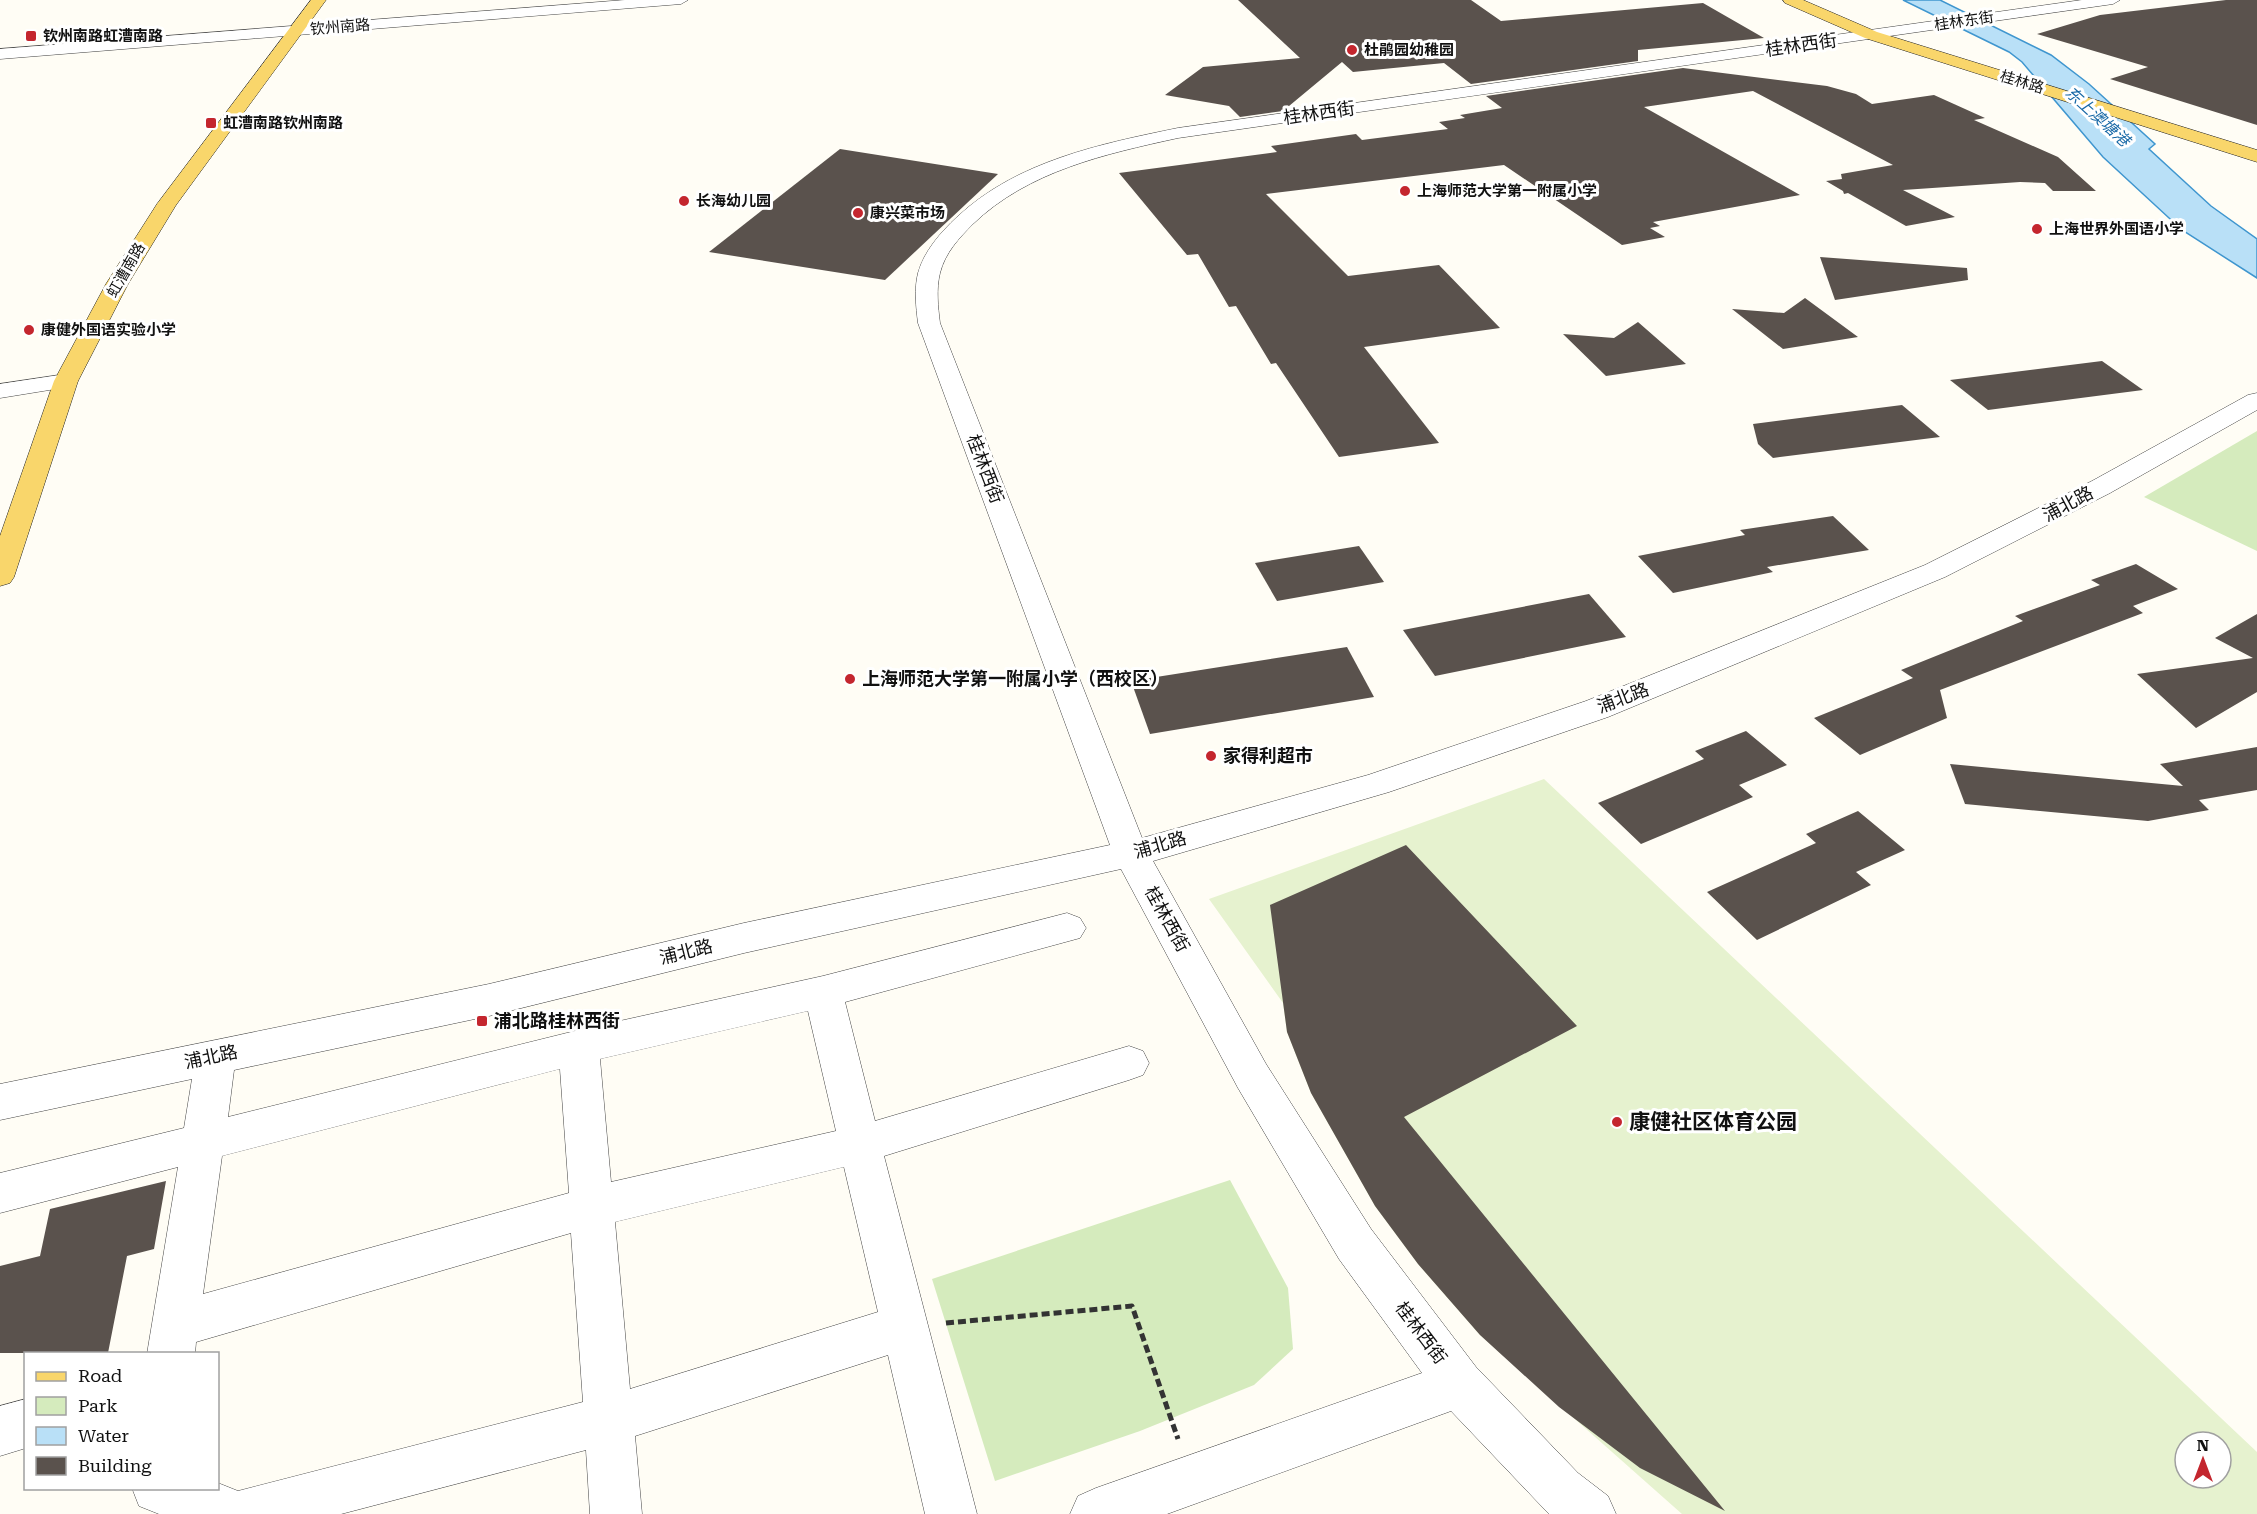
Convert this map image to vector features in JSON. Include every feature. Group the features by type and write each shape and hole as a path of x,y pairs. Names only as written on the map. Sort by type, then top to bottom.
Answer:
{"main road":[{"name":"虹漕南路","path":"0,577 66,381 117,284 167,204 319,0"},
{"name":"桂林路","path":"1790,0 1879,34 2257,147"},
{"name":"桂林路","path":"1816,0 1879,34"},
{"name":"桂林路","path":"2022,78 2166,128 2257,156"}],"street":[{"name":"钦州南路","path":"0,54 577,0"},
{"name":"钦州南路","path":"0,45 681,0"},
{"name":"桂林东街","path":"1879,34 2113,0"},
{"name":"桂林西街","path":"1590,1514 1560,1491 1460,1384 1348,1234 1252,1076 1131,854 929,323 926,298 929,272 942,246 989,199 1019,181 1071,160 1130,142 1190,131 1879,34"},
{"path":"0,391 66,381"},
{"name":"浦北路","path":"0,1102 489,1000 744,938 1131,854 1377,784 1597,709 1935,571 2024,528 2257,400"},
{"path":"0,1193 579,1047 823,992 1067,928"},
{"path":"823,992 951,1514"},
{"path":"579,1047 616,1514"},
{"path":"216,1056 173,1339 591,1208 861,1144 1130,1063"},
{"path":"243,1514 608,1420 905,1327"},
{"path":"1096,1514 1460,1384"},
{"path":"0,1431 24,1424"},
{"path":"163,1490 232,1514"}],"path":[{"path":"905,1327 1132,1306 1192,1480"}],"green space":[{"path":"2257,431 2257,551 2144,497"},
{"name":"康健社区体育公园","path":"1544,779 2257,1452 2257,1514 1682,1514 1480,1335 1418,1264 1375,1206 1311,1093 1287,1032 1283,1003 1209,899"},
{"path":"1230,1180 1288,1288 1293,1349 1254,1385 1140,1431 995,1481 932,1279"}],"water":[{"name":"东上澳塘港","path":"1903,0 1940,0 2051,55 2089,84 2155,144 2149,149 2211,206 2257,239 2257,278 2182,230 2103,157 2022,62 2009,52"}],"building":[{"path":"1238,0 1471,0 1501,21 1703,3 1764,38 1638,50 1638,61 1471,84 1444,63 1353,72 1342,62 1283,111 1240,117 1229,106 1165,95 1203,67 1300,58"},
{"path":"2226,0 2257,0 2257,125 2110,79 2148,67 2037,34 2100,15"},
{"path":"1683,68 1827,86 1856,94 1872,104 1934,95 1985,118 1974,120 2058,157 2096,191 2053,191 2045,183 2020,182 1903,190 1955,217 1906,226 1848,193 1844,194 1843,191 1826,181 1842,179 1841,174 1893,165 1753,91 1644,107 1800,195 1653,222 1660,226 1650,228 1665,237 1622,245 1504,165 1266,194 1348,276 1439,265 1500,328 1364,347 1439,443 1339,457 1276,363 1271,364 1236,306 1229,307 1198,254 1187,255 1119,173 1277,152 1271,146 1356,134 1362,140 1448,129 1439,122 1465,118 1460,115 1502,108 1486,96"},
{"name":"康兴菜市场","path":"840,149 998,174 885,280 709,252"},
{"path":"1820,257 1967,268 1968,280 1835,300"},
{"path":"1805,298 1858,337 1783,349 1732,309 1784,313"},
{"path":"1638,322 1686,364 1606,376 1563,334 1614,338"},
{"path":"2102,361 2143,390 1988,410 1950,380"},
{"path":"1902,405 1940,437 1773,458 1758,444 1753,424"},
{"path":"1833,516 1869,550 1767,567 1773,572 1673,593 1638,556 1745,535 1740,530"},
{"path":"1359,546 1384,582 1277,601 1255,563"},
{"path":"2136,564 2178,589 2133,606 2143,613 1940,690 1947,718 1860,755 1814,718 1913,678 1901,670 2023,621 2015,616 2100,585 2091,580"},
{"path":"1589,594 1626,637 1435,676 1403,630"},
{"path":"2257,614 2257,692 2196,728 2137,674 2253,658 2215,638"},
{"path":"1347,647 1374,697 1150,734 1131,681"},
{"path":"1746,731 1787,765 1739,785 1753,797 1641,844 1598,803 1704,759 1695,751"},
{"path":"2257,747 2257,790 2199,800 2209,810 2148,821 1965,804 1950,764 2183,786 2160,764"},
{"path":"1858,811 1905,850 1856,872 1871,885 1757,940 1707,892 1816,843 1806,834"},
{"path":"1406,845 1577,1026 1404,1117 1725,1511 1640,1468 1559,1407 1480,1335 1418,1264 1375,1206 1311,1093 1287,1032 1270,905"},
{"path":"166,1181 154,1249 127,1256 108,1352 0,1353 0,1266 40,1256 50,1209"}],"place":[{"name":"钦州南路虹漕南路","path":"31,36"},
{"name":"杜鹃园幼稚园","path":"1352,50"},
{"name":"虹漕南路钦州南路","path":"211,123"},
{"name":"上海师范大学第一附属小学","path":"1405,191"},
{"name":"长海幼儿园","path":"684,201"},
{"name":"康兴菜市场","path":"858,213"},
{"name":"上海世界外国语小学","path":"2037,229"},
{"name":"康健外国语实验小学","path":"29,330"},
{"name":"上海师范大学第一附属小学（西校区）","path":"850,679"},
{"name":"家得利超市","path":"1211,756"},
{"name":"浦北路桂林西街","path":"482,1021"},
{"name":"康健社区体育公园","path":"1617,1122"}]}
